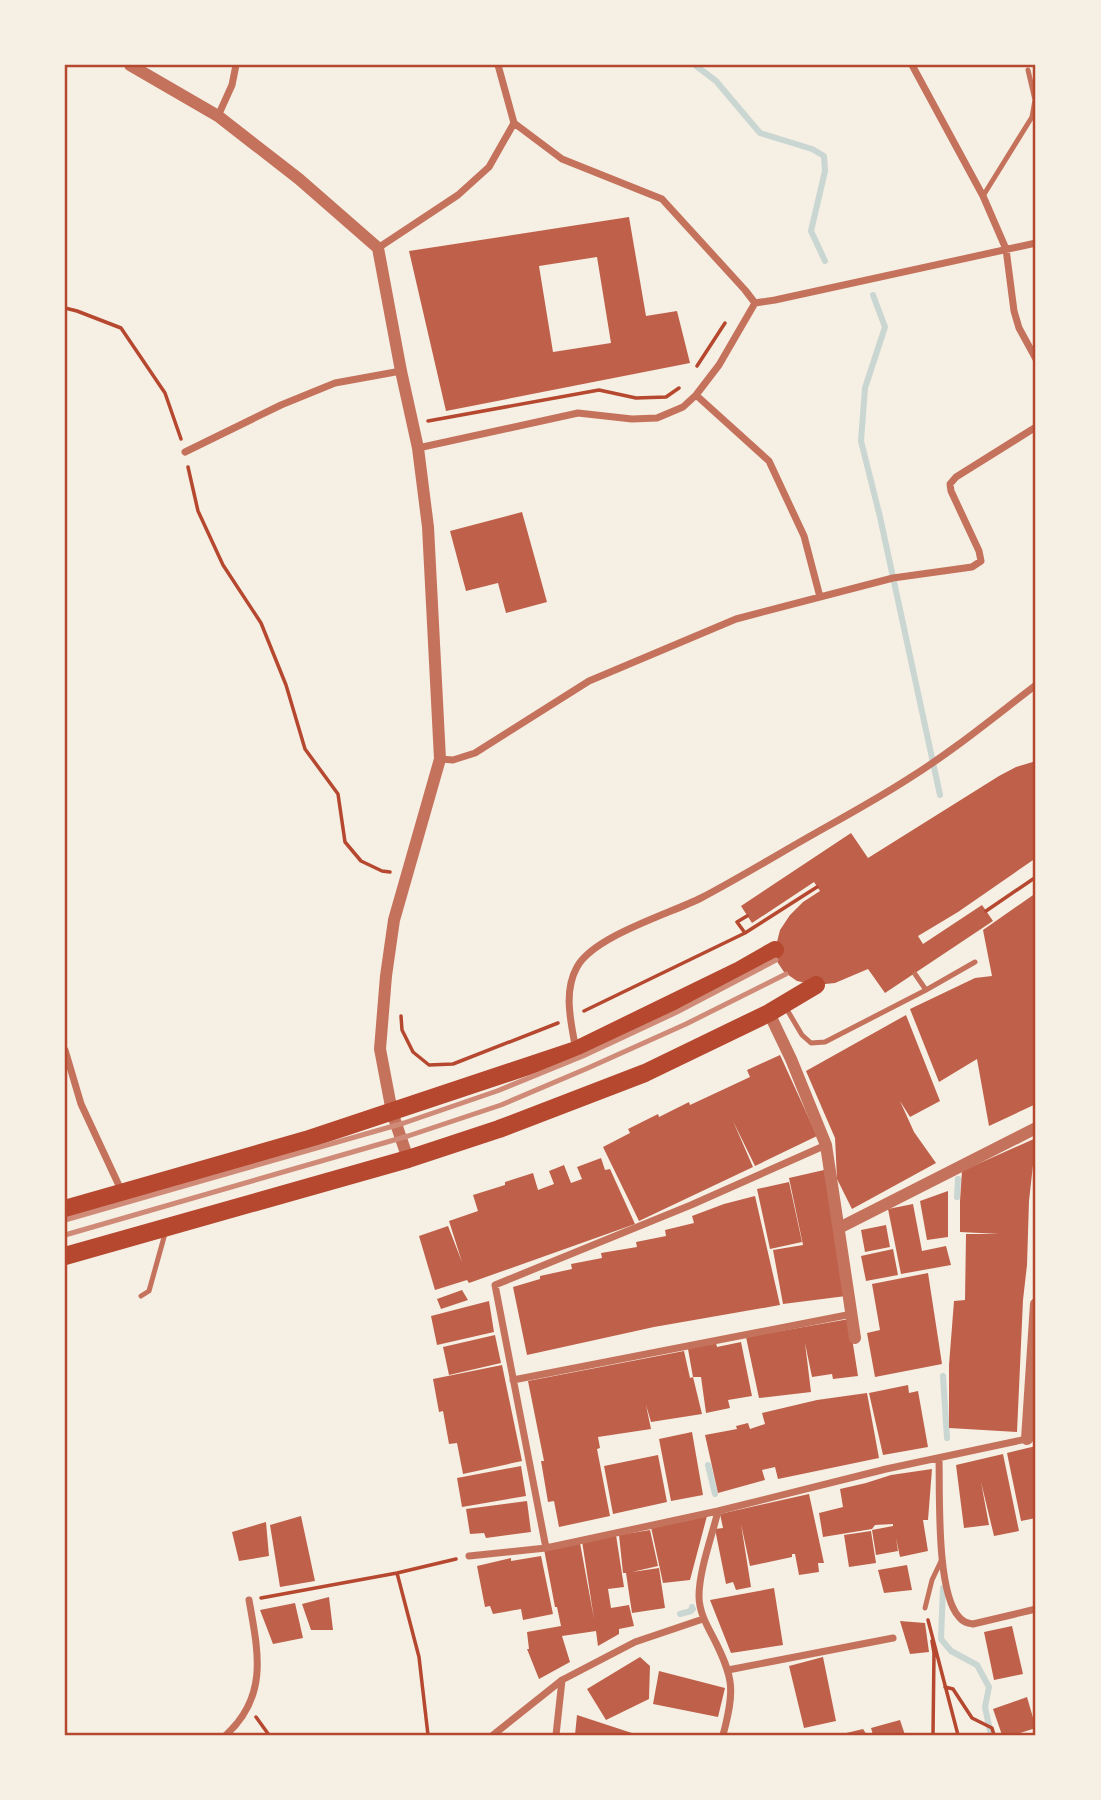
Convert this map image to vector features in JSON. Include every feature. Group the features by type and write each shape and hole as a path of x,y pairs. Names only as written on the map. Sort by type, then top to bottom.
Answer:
{"main road":[{"path":"65,1209 306,1140 576,1051 775,950"},
{"path":"65,1256 408,1159 511,1125 645,1073 776,1009 816,985"}],"street":[{"path":"130,65 218,116 299,179 378,248 418,448 428,527 440,759 394,920 387,964 380,1049 392,1112 408,1159"},
{"path":"218,116 232,85 236,65"},
{"path":"498,65 514,123 562,159 662,199 755,303"},
{"path":"912,65 983,196 1006,249 1014,311 1019,328 1036,359"},
{"path":"378,248 458,195 489,167 514,123"},
{"path":"755,303 1036,243"},
{"path":"418,448 578,413 632,419 657,418 683,407 719,365 755,303"},
{"path":"185,453 281,405 335,383 401,371"},
{"path":"696,395 769,461 804,536 820,597"},
{"path":"440,759 453,760 475,753 589,681 736,619 893,578 972,567 981,561 979,551 950,484 956,477 1036,427"},
{"path":"576,1051 569,993 577,966 593,949 729,883 909,779 1036,685"},
{"path":"776,1009 790,1059 826,1145 855,1338"},
{"path":"65,1050 80,1104 122,1193"},
{"path":"839,1228 1036,1128"},
{"path":"546,1548 495,1285 691,1205 826,1145"},
{"path":"469,1556 546,1548 1032,1438 1036,1304"},
{"path":"513,1380 852,1314"},
{"path":"939,1458 942,1559 946,1592 958,1617 973,1624 1036,1609"},
{"path":"718,1511 702,1573 699,1597 703,1619 728,1670 731,1684 731,1706 723,1735"},
{"path":"226,1735 239,1723 249,1707 257,1680 256,1639 249,1600"},
{"path":"493,1735 562,1680 635,1642 703,1619"},
{"path":"728,1670 893,1638"},
{"path":"556,1735 562,1680"}],"lane":[{"path":"983,196 1032,117 1035,100 1028,70"},
{"path":"776,1009 811,1043 825,1042 975,962"},
{"path":"915,974 926,990"},
{"path":"141,1296 149,1291 167,1226"},
{"path":"925,1608 932,1580 942,1559"}],"path":[{"path":"694,371 745,290"},
{"path":"65,308 121,328 165,393 185,453 198,511 223,565 261,623 286,685 305,749 338,793 345,842 361,861 382,871 405,876"},
{"path":"433,444 425,421 599,390 636,398 666,397 687,383"},
{"path":"986,911 1036,877"},
{"path":"401,1007 402,1030 413,1052 429,1065 453,1064 570,1018 745,933 817,887"},
{"path":"745,933 737,922 747,916"},
{"path":"249,1600 397,1573 469,1556"},
{"path":"397,1573 419,1657 428,1735"},
{"path":"925,1608 958,1735"},
{"path":"925,1608 934,1653 933,1735"},
{"path":"945,1687 953,1689 972,1718 992,1728 994,1735"},
{"path":"249,1707 270,1735"}],"building":[{"path":"629,217 646,316 677,311 690,363 446,411 409,251","holes":["597,257 611,343 553,352 539,266"]},
{"path":"522,512 547,602 506,613 498,583 466,591 450,531"},
{"path":"1036,761 1036,858 918,936 923,944 982,905 993,921 885,993 868,969 835,983 816,985 797,981 784,972 776,960 775,950 780,930 803,902 820,891 814,882 752,923 741,906 851,833 868,858 999,776"},
{"path":"1036,893 1036,1104 989,1126 977,1059 939,1082 910,1009 975,978 992,976 983,930"},
{"path":"906,1015 940,1101 910,1117 900,1101 914,1132 936,1163 852,1209 837,1179 835,1138 806,1071"},
{"path":"780,1055 817,1136 755,1166 733,1121 753,1167 639,1221 603,1147 630,1133 628,1129 658,1114 659,1117 689,1102 690,1105 750,1077 747,1070"},
{"path":"1036,1138 1029,1201 1017,1432 949,1428 949,1365 954,1301 965,1300 966,1234 999,1234 960,1232 962,1171"},
{"path":"601,1158 605,1170 610,1169 635,1224 469,1283 467,1280 435,1290 419,1236 448,1226 462,1262 449,1221 478,1211 473,1195 533,1173 538,1190 554,1184 549,1171 564,1165 571,1183 582,1179 577,1167"},
{"path":"824,1170 846,1296 783,1304 773,1250 803,1245 789,1178"},
{"path":"789,1182 802,1242 770,1249 757,1189"},
{"path":"948,1191 948,1237 927,1240 920,1201"},
{"path":"755,1196 780,1305 654,1327 527,1355 513,1287 540,1279 540,1276 572,1269 571,1264 602,1258 601,1253 637,1247 636,1242 666,1236 665,1230 694,1223 692,1216"},
{"path":"913,1204 922,1251 946,1246 951,1265 901,1274 888,1209"},
{"path":"886,1225 890,1247 865,1252 861,1230"},
{"path":"893,1249 898,1275 866,1281 861,1256"},
{"path":"928,1273 942,1364 875,1377 867,1333 880,1330 872,1284"},
{"path":"462,1290 468,1300 441,1309 437,1299"},
{"path":"489,1301 494,1332 437,1345 431,1316"},
{"path":"849,1319 858,1376 833,1379 832,1374 812,1377 805,1343 811,1392 759,1398 746,1337"},
{"path":"495,1335 501,1363 449,1375 443,1347"},
{"path":"741,1342 752,1396 728,1400 730,1408 706,1413 701,1377 693,1377 688,1349 716,1343 717,1347"},
{"path":"684,1351 690,1378 693,1377 702,1414 651,1422 646,1405 651,1429 598,1437 600,1448 597,1449 610,1516 559,1527 554,1501 548,1502 541,1461 544,1461 528,1381"},
{"path":"502,1365 522,1461 463,1474 457,1443 449,1444 433,1379"},
{"path":"908,1385 909,1393 918,1391 928,1447 883,1455 869,1393"},
{"path":"867,1393 879,1458 778,1479 775,1467 762,1470 765,1480 718,1493 705,1435 737,1429 736,1426 748,1423 750,1429 765,1424 762,1413 817,1400"},
{"path":"692,1432 703,1495 671,1501 659,1439"},
{"path":"1036,1446 1036,1518 1021,1521 1007,1453"},
{"path":"1003,1454 1019,1531 994,1536 981,1482 989,1525 964,1528 956,1465"},
{"path":"658,1455 667,1502 613,1514 604,1466"},
{"path":"521,1466 526,1496 462,1507 457,1478"},
{"path":"932,1469 928,1520 923,1520 928,1551 900,1557 896,1538 898,1551 876,1555 872,1530 893,1524 875,1525 872,1529 823,1537 819,1513 843,1507 840,1489 891,1475"},
{"path":"809,1494 824,1563 818,1563 819,1572 799,1575 795,1554 792,1554 792,1557 750,1566 741,1524 751,1587 736,1590 733,1582 726,1584 715,1529 723,1528 720,1514"},
{"path":"527,1501 531,1532 486,1538 484,1533 470,1534 466,1509"},
{"path":"301,1516 315,1581 280,1587 270,1525"},
{"path":"707,1516 690,1580 663,1583 651,1527"},
{"path":"266,1522 269,1556 239,1561 232,1532"},
{"path":"650,1530 658,1566 632,1572 659,1568 665,1608 632,1613 626,1573 623,1573 619,1535"},
{"path":"871,1531 876,1563 849,1567 844,1535"},
{"path":"616,1535 624,1587 608,1589 611,1608 629,1605 634,1626 619,1629 619,1634 598,1646 596,1631 562,1636 570,1662 539,1679 527,1649 527,1632 561,1626 544,1549 580,1543 594,1619 582,1541"},
{"path":"541,1556 553,1614 523,1620 521,1609 493,1614 490,1606 485,1607 477,1566 511,1558 511,1561"},
{"path":"907,1565 912,1590 884,1593 878,1570"},
{"path":"774,1588 783,1645 731,1653 710,1600"},
{"path":"329,1597 333,1630 311,1630 302,1604"},
{"path":"295,1603 303,1638 273,1644 260,1610"},
{"path":"900,1621 925,1623 929,1652 910,1654"},
{"path":"1012,1626 1023,1674 994,1680 984,1632"},
{"path":"640,1657 650,1666 649,1699 606,1720 587,1689"},
{"path":"823,1657 836,1721 804,1728 789,1666"},
{"path":"659,1671 725,1688 718,1717 653,1704"},
{"path":"1027,1697 1036,1728 1014,1735 1002,1735 993,1709"},
{"path":"577,1715 638,1735 575,1735"},
{"path":"900,1720 905,1735 873,1735 871,1728"},
{"path":"863,1729 867,1735 842,1735 842,1734"}],"waterway":[{"path":"695,65 716,81 760,133 812,149 824,156 825,171 811,231 825,261"},
{"path":"873,295 885,327 865,388 861,441 940,795"},
{"path":"957,1197 958,1179"},
{"path":"943,1376 947,1438"},
{"path":"708,1465 715,1494"},
{"path":"943,1588 941,1639 951,1651 977,1665 989,1687 985,1707 991,1735"},
{"path":"680,1614 691,1611 692,1607 693,1609"}],"railway":[{"path":"65,1220 404,1123 497,1091 583,1056 677,1012 776,960"},
{"path":"65,1235 408,1136 501,1105 686,1024 786,974"}]}
